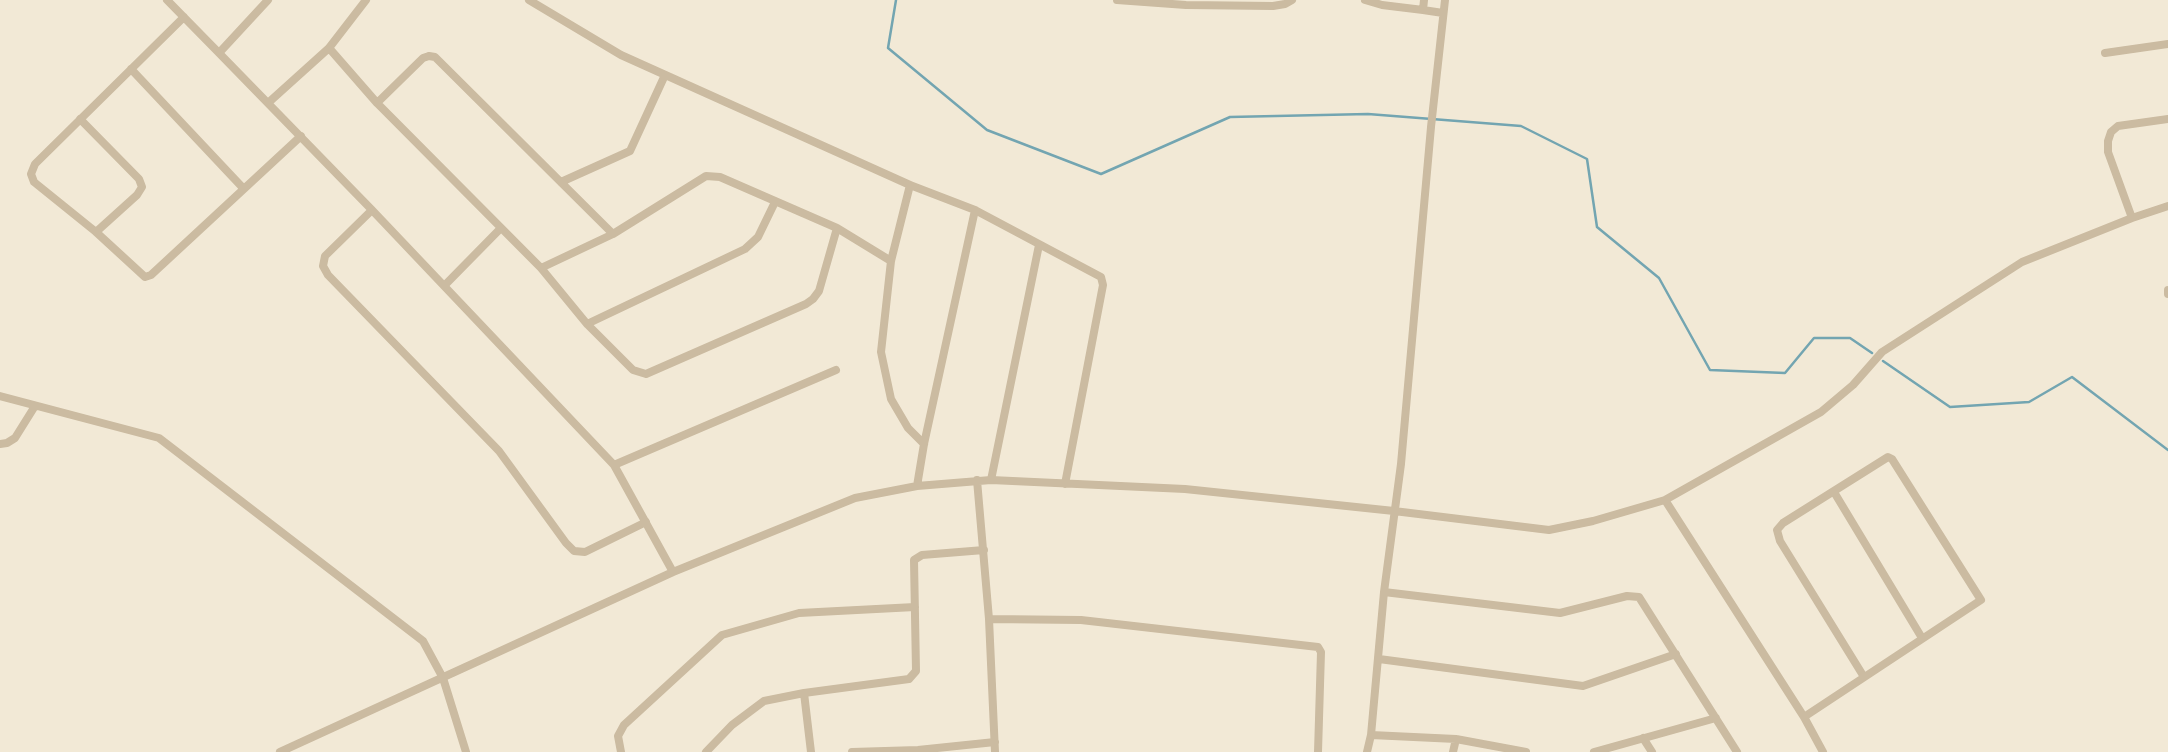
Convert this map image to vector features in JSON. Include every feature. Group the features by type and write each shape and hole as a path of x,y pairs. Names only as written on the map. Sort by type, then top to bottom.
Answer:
{"street":[{"path":"168,0 372,210 614,465 673,572"},
{"path":"219,53 268,0"},
{"path":"268,103 328,48 366,0"},
{"path":"529,0 621,55 910,185 975,210 1101,277 1103,285 1065,484"},
{"path":"1118,0 1186,5 1273,6 1285,4 1292,0"},
{"path":"1365,0 1376,4 1443,13"},
{"path":"1423,10 1424,0"},
{"path":"1367,752 1371,735 1384,592 1401,464 1433,105 1445,0"},
{"path":"184,17 35,164 31,174 34,182 96,232 145,277 151,275 301,136"},
{"path":"2105,53 2168,44"},
{"path":"328,48 377,103 500,229 541,268 586,324 633,370 646,374 813,299 819,291 837,228"},
{"path":"377,103 423,58 435,58 613,234"},
{"path":"131,69 243,188"},
{"path":"561,182 630,151 665,75"},
{"path":"2132,218 2108,152 2108,141 2111,132 2118,126 2168,118"},
{"path":"80,119 139,179 142,187 137,195 96,232"},
{"path":"541,268 613,234 706,176 720,177 837,228 891,261"},
{"path":"910,185 891,261 881,352 891,399 908,428 924,444"},
{"path":"586,324 745,248 758,237 775,202"},
{"path":"280,752 295,749 443,678 673,572 855,498 917,486 991,480 1185,489 1394,511 1549,530 1593,521 1666,500 1821,412 1852,384 1882,352 2022,262 2132,218 2168,206"},
{"path":"372,210 325,256 323,266 328,275 499,451 566,543 574,551 585,552 646,522"},
{"path":"917,486 924,444 975,210"},
{"path":"444,286 500,229"},
{"path":"991,480 1039,245"},
{"path":"614,465 836,370"},
{"path":"0,396 160,438 424,641 443,678 466,752"},
{"path":"0,444 14,438 34,406"},
{"path":"1804,717 1981,600 1892,459 1888,457 1783,523 1777,530 1780,541 1864,677"},
{"path":"977,480 989,619 995,752"},
{"path":"1834,492 1922,638"},
{"path":"1666,500 1804,717 1823,752"},
{"path":"706,752 732,725 764,701 804,693 909,679 916,671 914,560 922,555 984,550"},
{"path":"1384,592 1560,613 1633,595 1639,597 1737,752"},
{"path":"622,752 618,736 624,724 722,634 800,612 915,607"},
{"path":"989,619 1081,620 1318,647 1321,652 1318,752"},
{"path":"1379,659 1583,686 1676,654"},
{"path":"804,693 812,752"},
{"path":"1594,752 1716,718"},
{"path":"1371,735 1456,739 1526,752"},
{"path":"1643,738 1652,752"},
{"path":"1453,752 1456,739"},
{"path":"852,752 918,751 995,742"}],"waterway":[{"path":"896,0 888,48 987,130 1101,174 1230,117 1368,114 1521,126 1587,159 1597,227 1659,278 1710,370 1785,373 1814,338 1850,338 1872,353"},
{"path":"1883,361 1950,407 2029,402 2072,377 2168,450"}]}
